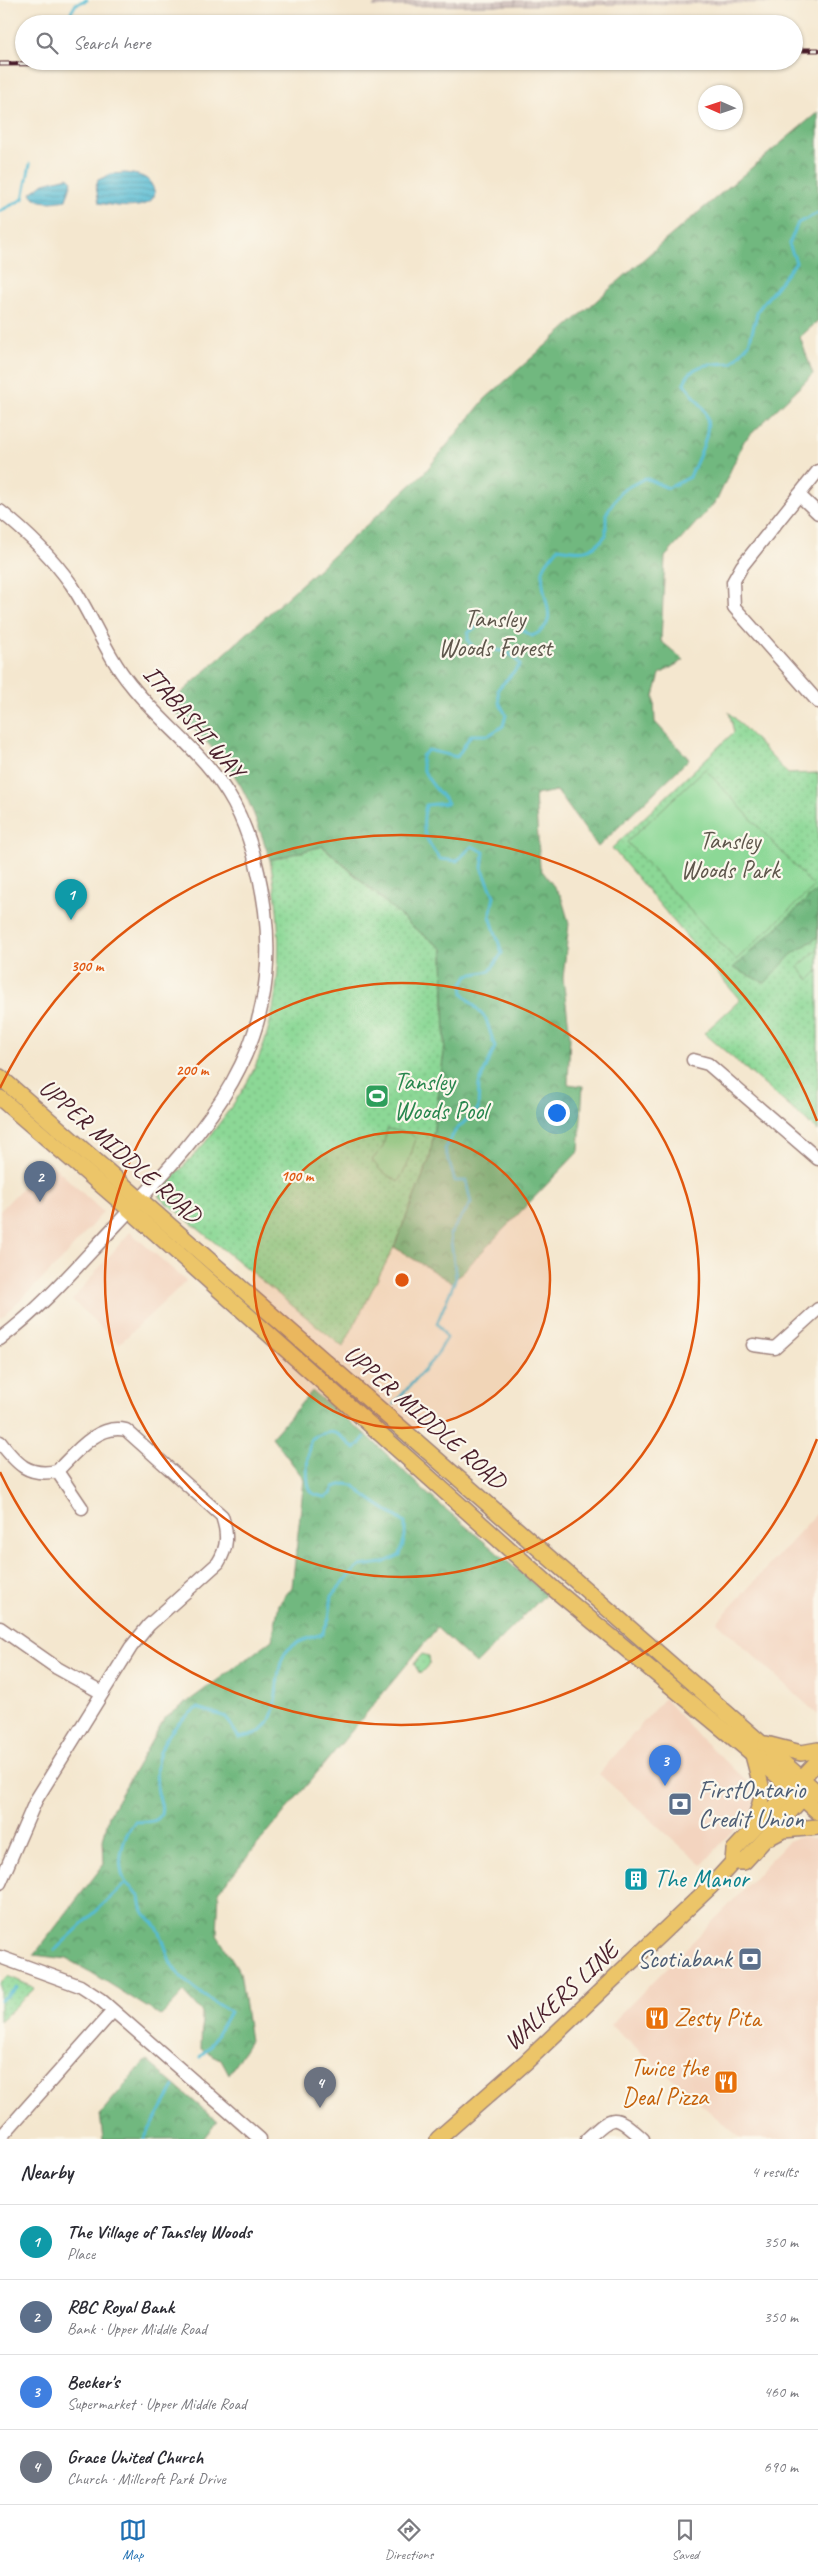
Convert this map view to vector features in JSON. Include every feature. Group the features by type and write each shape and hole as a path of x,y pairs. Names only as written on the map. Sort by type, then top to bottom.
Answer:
{"main road":[{"name":"UPPER MIDDLE ROAD","path":"0,1077 359,1414 543,1579 758,1748 813,1785"},
{"name":"UPPER MIDDLE ROAD","path":"0,1098 134,1204 370,1401 556,1564 758,1748 796,1794 818,1812"},
{"path":"543,1579 556,1564"},
{"path":"749,1835 758,1815 763,1793 758,1748 801,1754 818,1750"},
{"name":"WALKERS LINE","path":"438,2139 627,1967 733,1862 734,1850 749,1835 796,1794 813,1785 818,1761"},
{"name":"WALKERS LINE","path":"733,1862 744,1862 764,1840 796,1794"},
{"path":"764,1840 783,1830 818,1827"}],"street":[{"path":"818,471 742,566 733,582 734,607 818,702"},
{"path":"799,496 818,513"},
{"name":"ITABASHI WAY","path":"0,512 25,533 62,572 129,683 144,701 191,745 223,785 246,831 258,868 266,922 267,972 260,1019 251,1045 234,1082 217,1108 134,1204 49,1297 0,1340"},
{"path":"693,1060 708,1064 818,1159"},
{"path":"753,1345 775,1348 818,1309"},
{"path":"0,1442 24,1468 42,1473 57,1472 100,1432 115,1427 126,1430 210,1503 222,1516 226,1530 225,1552 218,1563 150,1624 131,1647 36,1800 0,1883"},
{"path":"57,1472 82,1508"},
{"path":"0,1628 57,1668 102,1693"},
{"path":"0,1957 80,1986 113,2011 260,2139"},
{"path":"0,2138 113,2011"},
{"path":"587,2139 607,2120 614,2118 643,2139"}],"shaded area":[{"path":"379,0 818,0 818,3 372,7"},
{"path":"48,1161 103,1212 61,1261 0,1319 0,1211"},
{"path":"130,1232 186,1281 119,1344 72,1300"},
{"path":"818,1512 818,1715 717,1622"},
{"path":"664,1698 698,1736 755,1788 753,1808 702,1865 599,1774"},
{"path":"803,1836 818,1839 818,2139 741,2139 610,2025 729,1905 788,1841"}],"green space":[{"name":"Tansley Woods Forest","path":"818,112 818,321 800,337 813,374 744,441 717,500 665,557 661,641 684,660 660,674 654,696 655,722 689,759 598,847 557,791 535,795 540,868 561,896 569,923 563,978 570,1036 568,1084 583,1086 579,1151 452,1283 394,1247 430,1158 445,1045 443,949 413,927 323,846 270,860 250,806 235,776 208,744 168,705 424,473 485,399 663,242"},
{"name":"Tansley Woods Park","path":"729,712 788,774 818,773 818,1131 704,1033 740,1000 612,848 734,732"},
{"path":"705,769 814,887 736,960 627,842"},
{"path":"322,846 413,927 443,949 445,1045 430,1158 394,1247 343,1347 159,1197 234,1104 250,1078 264,1044 276,992 279,939 270,860"},
{"path":"818,889 818,937 791,955 765,983 733,968"},
{"path":"818,949 818,971 809,980 798,967"},
{"path":"387,1129 410,1133 416,1139 407,1166 398,1182 380,1170 372,1160 383,1147"},
{"path":"312,1391 370,1438 423,1490 546,1594 476,1664 437,1628 219,1891 217,1935 240,1972 250,2041 229,2074 221,2059 201,2049 202,2012 184,1992 161,2016 67,1959 34,1955 104,1864 103,1840 109,1815 164,1719 272,1640 279,1604 292,1587 304,1479 272,1437"},
{"path":"422,1654 429,1656 430,1663 420,1674 414,1664"},
{"path":"8,1976 35,1988 0,2021 0,1983"},
{"path":"146,2060 217,2121 203,2139 103,2139 100,2114"}],"water":[{"path":"125,173 144,177 148,180 155,193 152,199 147,203 131,207 99,203 96,187 98,180 111,174"},
{"path":"68,177 72,181 66,200 42,201 31,193 44,183"}],"waterway":[{"path":"69,15 76,4 87,0"},
{"path":"0,211 23,199 30,164"},
{"path":"394,1404 436,1356 447,1338 437,1323 456,1278 450,1234 471,1203 466,1181 455,1181 445,1149 455,1131 478,1109 479,1084 495,1047 486,1019 463,993 462,985 468,975 490,971 502,953 490,916 494,896 482,868 484,852 472,846 457,861 440,859 427,840 424,828 426,805 448,803 426,775 423,769 422,756 428,750 457,757 471,735 489,735 503,726 506,715 499,702 498,689 520,665 511,654 500,650 474,648 468,641 468,633 477,626 507,621 532,636 542,630 547,624 549,616 542,581 543,571 547,562 558,548 579,551 595,546 606,535 606,514 621,491 645,478 668,488 690,477 701,452 708,424 703,408 684,383 692,371 698,368 711,364 732,363 749,344 758,310 796,262 789,244 798,223 818,213"},
{"path":"55,1950 126,1883 121,1868 121,1852 130,1828 135,1822 149,1822 158,1819 161,1814 156,1779 159,1755 163,1745 176,1726 197,1708 226,1717 239,1738 258,1733 271,1718 276,1698 280,1666 286,1652 300,1642 322,1634 329,1619 332,1595 360,1566 383,1563 400,1555 405,1536 405,1523 372,1501 353,1485 345,1484 334,1487 331,1494 326,1497 314,1494 308,1484 308,1459 311,1439 325,1433 335,1433 355,1449 365,1437"},
{"path":"126,1883 140,1896 144,1913 154,1923 160,1933 170,1961 177,1973 198,1992 230,2012 210,2046 200,2057"},
{"path":"0,2000 17,1988"},
{"path":"144,2139 174,2087"}],"railway":[{"path":"803,50 818,50"},
{"path":"0,64 15,64"}],"place":[{"name":"The Village of Tansley Woods","path":"71,920"},
{"name":"Tansley Woods Pool","path":"377,1096"},
{"name":"RBC Royal Bank","path":"40,1202"},
{"name":"Becker's","path":"665,1786"},
{"name":"FirstOntario Credit Union","path":"680,1804"},
{"name":"The Manor","path":"636,1879"},
{"name":"Scotiabank","path":"750,1959"},
{"name":"Zesty Pita","path":"657,2018"},
{"name":"Twice the Deal Pizza","path":"726,2082"},
{"name":"Grace United Church","path":"320,2108"}]}
